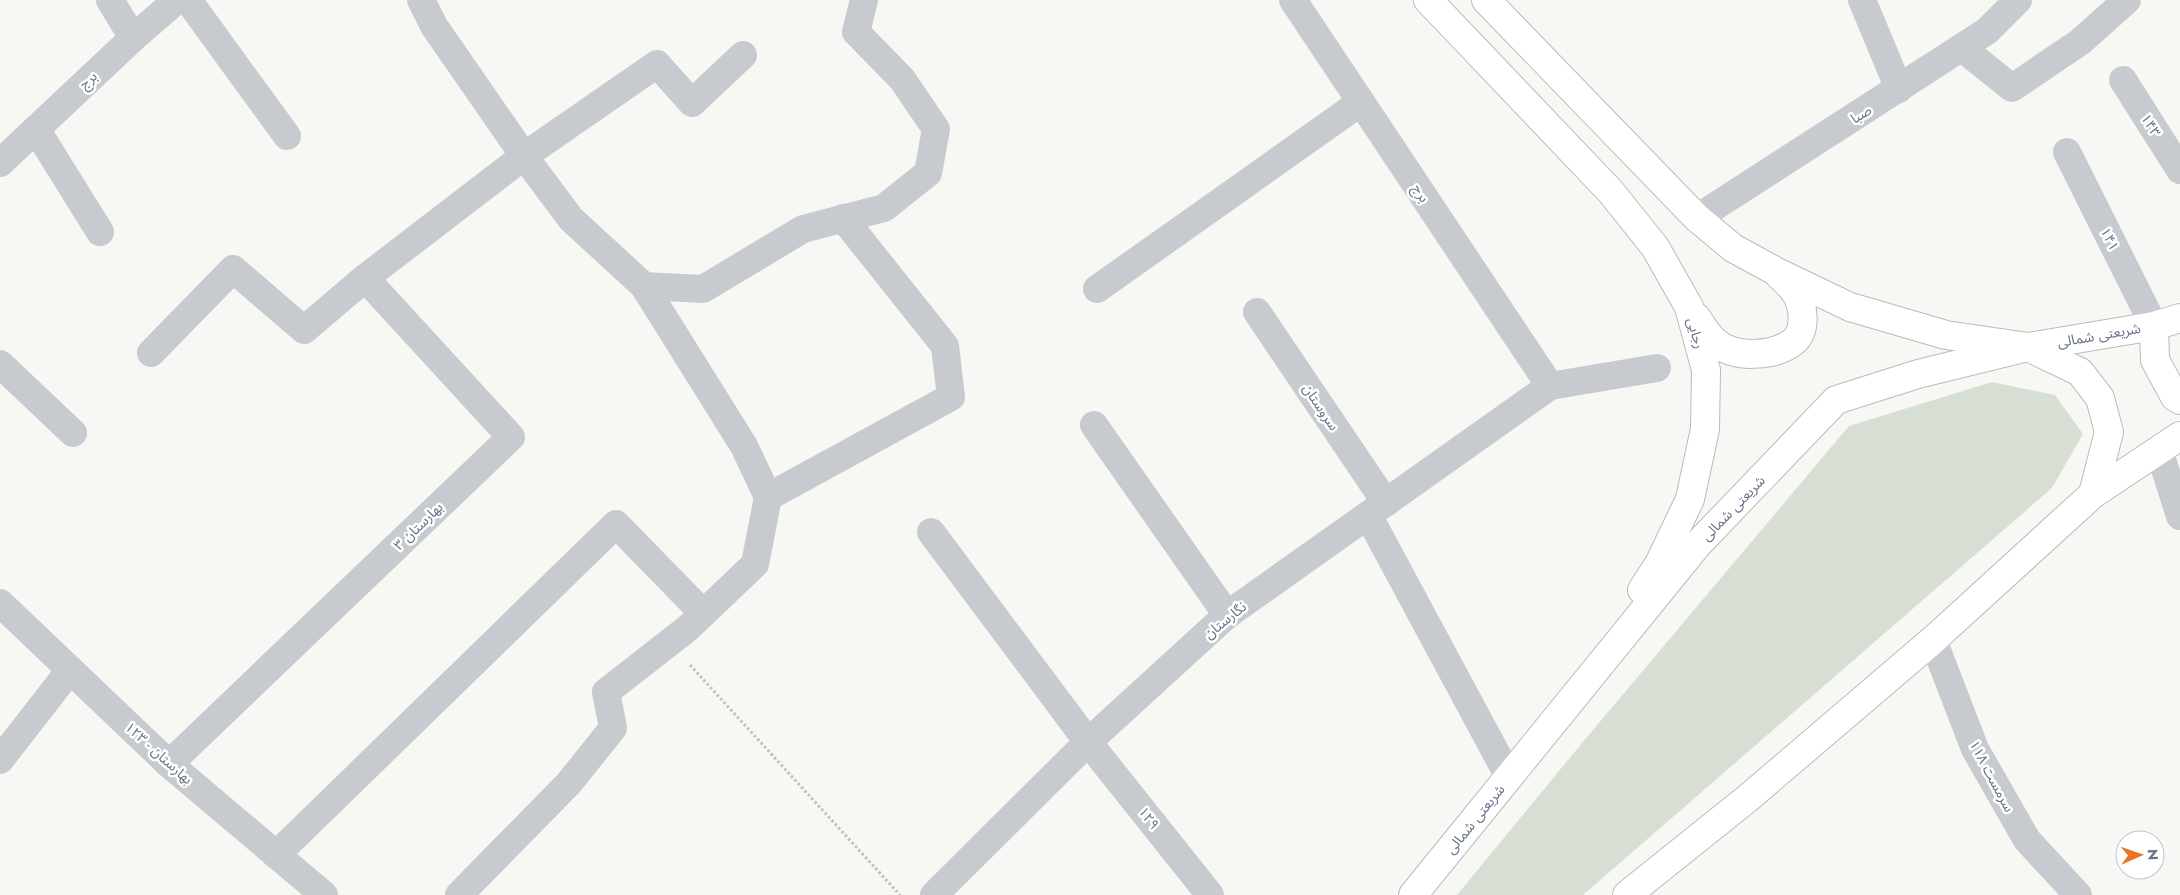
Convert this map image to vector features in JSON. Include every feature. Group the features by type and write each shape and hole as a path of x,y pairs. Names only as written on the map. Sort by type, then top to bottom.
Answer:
{"main road":[{"name":"رجایی","path":"1428,0 1612,192 1655,247 1689,308 1706,370 1705,429 1690,500 1660,564 1553,724"},
{"path":"1486,0 1697,218 1733,248 1777,272 1850,307 1946,335 2028,347 2080,372 2100,398 2109,432 2093,494"},
{"path":"1689,308 1714,342 1741,354 1771,352 1794,341 1801,327 1803,314 1796,293 1777,272"},
{"name":"شریعتی شمالی","path":"1413,895 1698,544 1836,400 1918,374 2028,347 2154,326 2180,318"},
{"path":"2154,326 2155,360 2175,396 2180,400"},
{"path":"1627,895 1748,798 1933,640 2093,494 2170,443"}],"street":[{"path":"110,0 132,38"},
{"name":"برج","path":"0,163 132,38 177,0"},
{"path":"188,0 287,136"},
{"path":"422,0 434,26 570,219 644,286 744,446 768,497 755,564 670,643 606,692 613,728 569,783 459,895"},
{"path":"644,286 703,289 803,229 884,208 928,173 936,129 902,79 856,32 864,0"},
{"name":"برج","path":"1293,0 1550,386"},
{"path":"1862,0 1899,89"},
{"name":"صبا","path":"1697,218 1962,48 1987,31 2018,0"},
{"path":"1962,48 2012,88 2080,42 2127,0"},
{"path":"152,354 233,269 304,330 365,278 524,156 657,64 692,103 743,55"},
{"name":"۱۴۳","path":"2123,80 2180,170"},
{"path":"1097,289 1361,102"},
{"path":"36,129 100,232"},
{"name":"۱۴۱","path":"2067,152 2154,326"},
{"path":"768,497 951,397 944,346 843,218"},
{"name":"بهارستان ۳","path":"169,764 511,437 365,278"},
{"name":"سروستان","path":"1257,312 1377,509 1509,777"},
{"path":"0,364 74,433"},
{"path":"1550,386 1657,368"},
{"name":"نگارستان","path":"934,895 1088,742 1227,615 1550,386"},
{"path":"1094,425 1227,615"},
{"path":"2170,443 2180,516"},
{"path":"276,855 616,524 703,613"},
{"name":"۱۲۹","path":"931,532 1088,742 1210,895"},
{"name":"بهارستان - ۱۲۳","path":"0,603 169,764 324,895"},
{"name":"سرمست ۱۱۸","path":"1933,640 1975,749 1984,766 2027,840 2078,895"},
{"path":"0,760 70,670"}],"path":[{"path":"670,643 900,895"}],"shaded area":[{"path":"1992,382 2055,395 2083,434 2052,488 1583,895 1457,895 1582,743 1849,426"}]}
